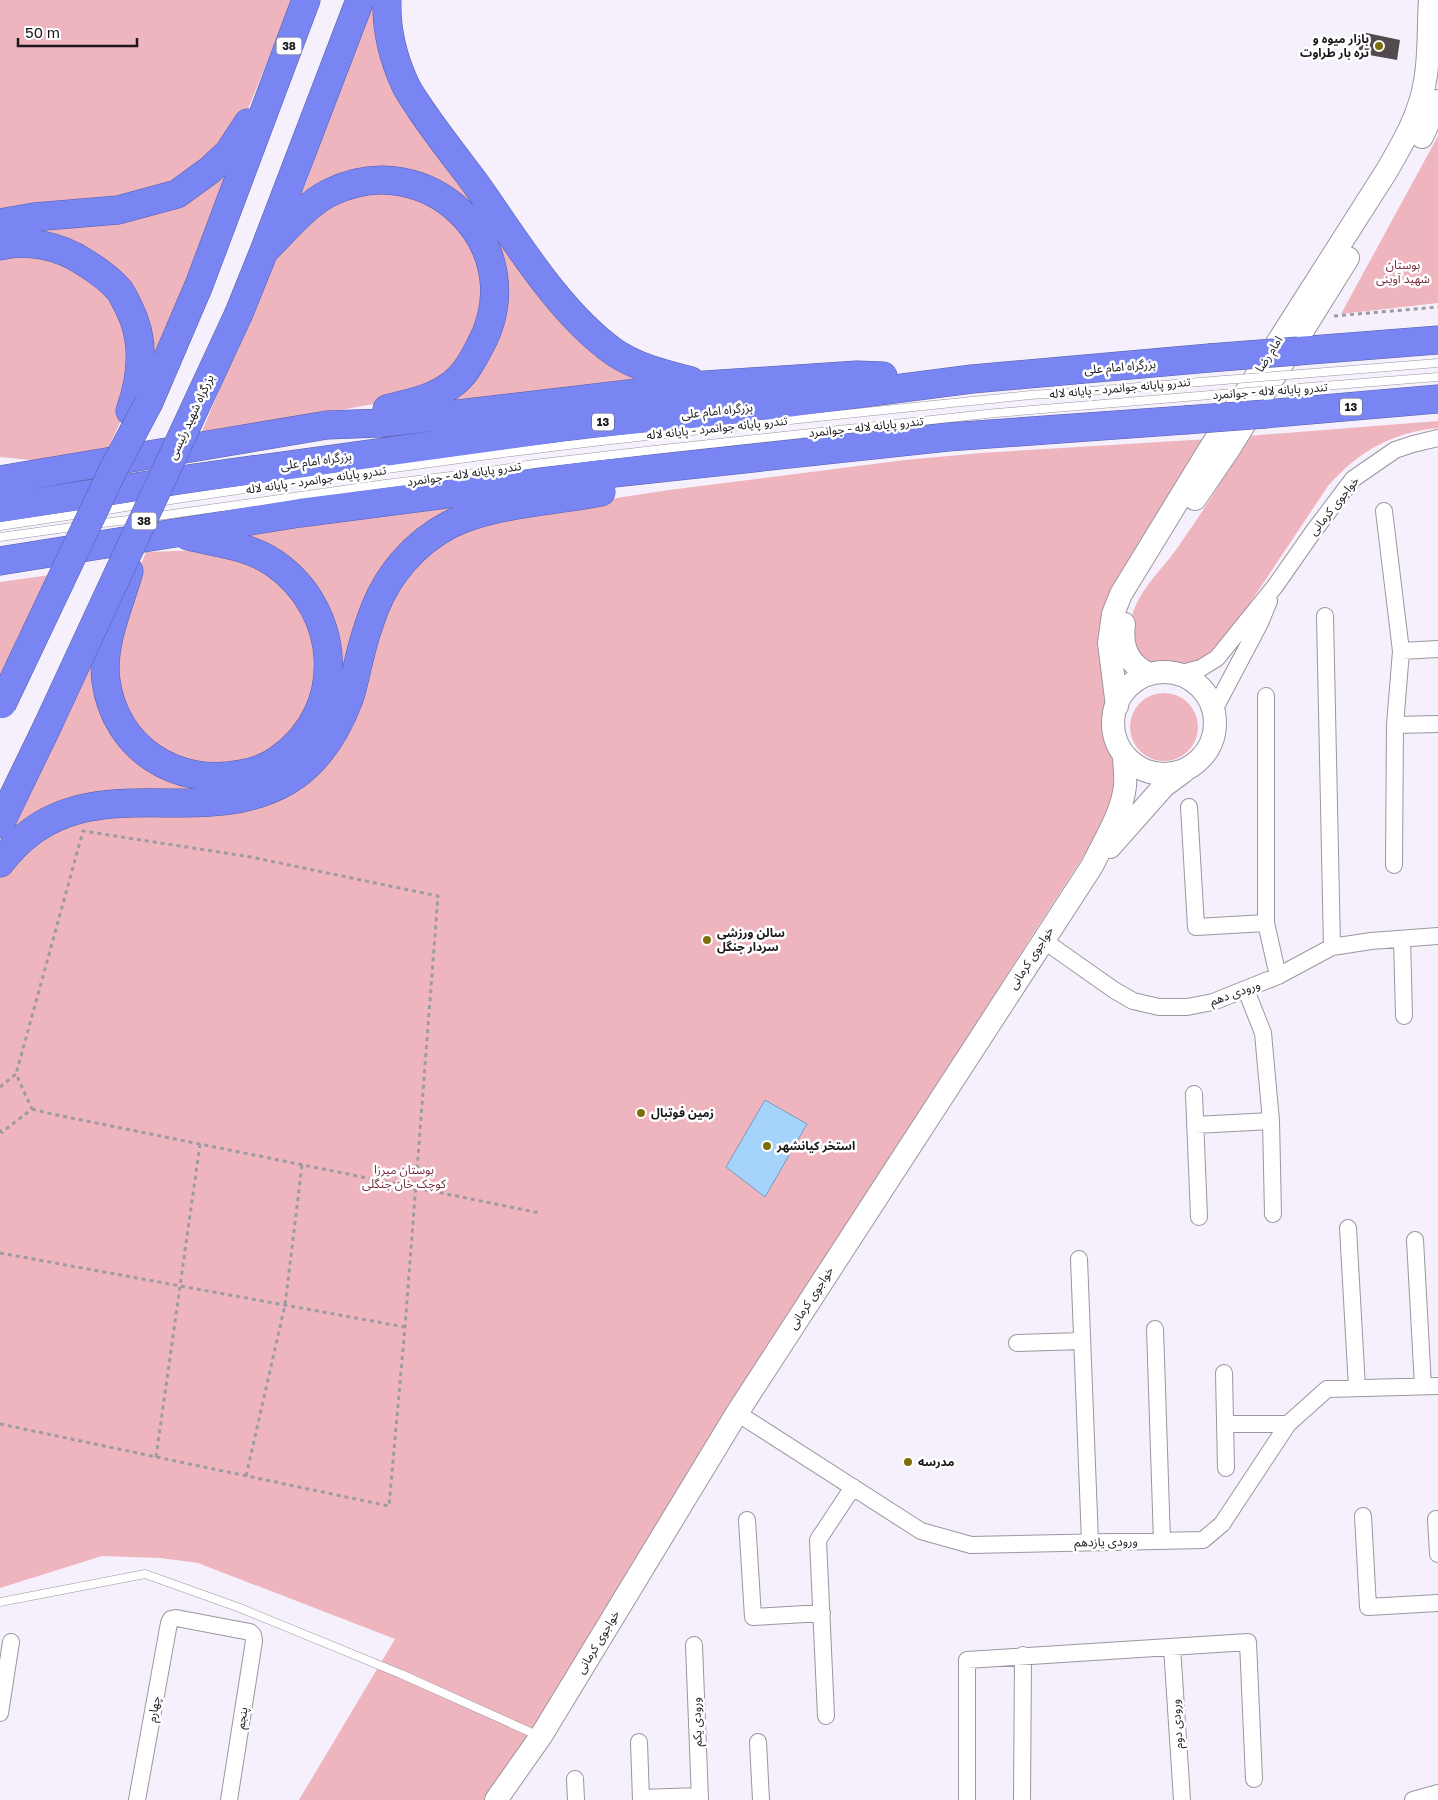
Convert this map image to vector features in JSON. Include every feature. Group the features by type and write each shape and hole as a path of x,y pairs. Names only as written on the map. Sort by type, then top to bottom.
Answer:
{"highway":[{"name":"38","path":"1,706 113,470 139,408 199,285 306,0"},
{"name":"بزرگراه شهید رئیسی","path":"0,824 131,548 238,313 264,251 360,0"},
{"path":"387,0 391,45 406,87 518,245 568,308 596,337 629,361 645,369 705,385"},
{"path":"0,223 34,217 118,210 176,194 210,170 230,152 251,118 271,92"},
{"path":"0,480 326,425 436,394 452,385 473,360 492,321 494,276 482,238 472,223 445,200 430,191 403,182 384,180 360,183 328,194 302,214 264,251"},
{"path":"0,246 28,243 43,245 73,254 104,275 120,292 135,319 140,341 141,367 136,392 139,408"},
{"name":"بزرگراه امام علی","path":"0,508 194,478 579,425 731,410 972,379 1216,369 1299,362 1438,340"},
{"path":"326,425 381,423 705,385 857,375 972,379"},
{"name":"13","path":"0,561 310,512 595,476 948,437 1438,400"},
{"path":"0,863 14,846 26,836 40,825 57,817 109,804 206,802 232,799 272,789 303,770 318,755 326,743 349,698 368,630 384,589 410,553 449,525 492,511 655,482 713,463"},
{"path":"0,464 30,474"},
{"path":"131,548 129,570 109,632 106,656 106,680 110,700 116,717 127,735 144,752 165,765 189,774 220,778 247,773 268,766 279,760 306,734 324,696 329,675 329,657 322,622 308,596 285,572 262,556 240,548 175,533"}],"main road":[{"name":"امام رضا","path":"1117,706 1109,643 1116,604 1176,503 1290,320 1386,172 1410,130 1426,80 1430,0"},
{"name":"امام رضا","path":"1149,674 1131,661 1124,647 1123,630 1129,607 1311,319 1422,137 1438,101"},
{"path":"1092,866 1164,786 1184,771 1200,759 1212,742 1215,729 1213,712 1210,701 1202,689 1191,680 1178,674 1165,672 1149,674 1128,688 1119,699 1114,713 1113,728 1116,742 1124,755 1133,764 1145,771 1171,774 1184,771"},
{"path":"1092,866 1117,815 1122,800 1125,786 1124,755"},
{"name":"خواجوی کرمانی","path":"541,1736 737,1413 1092,866"},
{"path":"496,1800 541,1736"},
{"path":"511,1800 541,1736"}],"street":[{"name":"خواجوی کرمانی","path":"1276,585 1353,479 1395,450 1438,438"},
{"path":"1384,511 1401,651 1395,725 1394,865"},
{"path":"1178,674 1201,668 1218,658 1276,585"},
{"path":"1213,712 1260,623 1276,585"},
{"path":"1325,616 1332,947"},
{"path":"1401,651 1438,649"},
{"path":"1266,696 1266,923 1278,976"},
{"path":"1395,725 1438,724"},
{"path":"1189,807 1196,927 1266,923"},
{"name":"ورودی دهم","path":"1043,940 1114,990 1134,1001 1160,1008 1187,1007 1214,1002 1278,976 1332,947 1438,936"},
{"path":"1402,939 1404,1016"},
{"path":"1246,990 1263,1034 1272,1121 1273,1214"},
{"path":"1194,1094 1199,1217"},
{"path":"1195,1125 1272,1121"},
{"path":"1348,1228 1357,1388"},
{"path":"1415,1240 1430,1386"},
{"path":"1079,1258 1090,1542"},
{"path":"1155,1330 1162,1541"},
{"path":"1017,1343 1082,1341"},
{"path":"1224,1373 1226,1468"},
{"name":"ورودی یازدهم","path":"737,1413 921,1531 971,1545 1203,1540 1222,1524 1288,1424 1327,1389 1430,1386"},
{"path":"1225,1424 1288,1424"},
{"path":"826,1716 818,1540 853,1487"},
{"path":"1363,1516 1368,1607 1438,1603"},
{"path":"747,1520 753,1617 822,1614"},
{"path":"1436,1520 1438,1554"},
{"name":"چهارم","path":"137,1800 171,1619 176,1618 250,1632 253,1635"},
{"name":"پنجم","path":"229,1800 254,1641 253,1635"},
{"path":"0,1713 11,1642"},
{"path":"967,1800 967,1660 1023,1655 1248,1642 1254,1779"},
{"name":"ورودی یکم","path":"694,1645 700,1798"},
{"name":"ورودی دوم","path":"1172,1647 1182,1800"},
{"path":"1022,1800 1023,1655"},
{"path":"639,1742 641,1799 700,1798"},
{"path":"758,1742 761,1800"},
{"path":"575,1779 576,1800"},
{"path":"1412,1800 1438,1793"}],"lane":[{"path":"1299,362 1438,362"},
{"name":"تندرو پایانه جوانمرد - پایانه لاله","path":"0,526 297,481 675,433 1030,395 1078,392 1216,369"},
{"name":"تندرو پایانه لاله - جوانمرد","path":"0,537 534,464 821,431 996,413 1438,378"},
{"path":"0,1602 145,1574 240,1608 401,1674 541,1736"}],"path":[{"path":"1311,319 1438,306"},
{"path":"0,1088 16,1074 83,831 251,856 438,896 405,1327 389,1506 0,1424"},
{"path":"16,1074 32,1109"},
{"path":"0,1133 32,1109"},
{"path":"32,1109 540,1213"},
{"path":"156,1457 200,1144"},
{"path":"246,1476 285,1305 302,1165"},
{"path":"0,1253 405,1327"}],"green space":[{"path":"0,0 292,0 244,119 221,152 149,196 0,215"},
{"path":"371,0 381,0 381,21 528,268 672,383 370,419 459,390 500,264 403,175 290,219 306,183"},
{"path":"249,132 135,414 126,286 0,232 115,217"},
{"name":"بوستان شهید آوینی","path":"1438,136 1438,303 1341,314"},
{"path":"351,193 411,193 463,226 489,288 457,371 395,400 200,436 274,260 309,216"},
{"path":"42,252 99,282 134,342 123,416 108,449 40,461 0,457 0,254"},
{"path":"1438,421 1438,428 1406,434 1377,446 1351,463 1339,474 1328,486 1226,639 1217,648 1198,660 1180,666 1169,667 1145,663 1134,643 1130,627 1138,600 1206,506 1247,436"},
{"name":"بوستان میرزا کوچک خان جنگلی","path":"1209,439 1122,586 1105,725 1106,736 1114,756 1118,781 1100,831 1029,940 489,1800 299,1800 395,1639 198,1563 160,1558 102,1556 0,1588 0,871 75,817 278,793 380,611 426,547 505,515 669,490 905,460 981,453"},
{"path":"602,487 472,511 437,526 420,538 405,553 381,588 372,607 358,648 348,688 328,730 312,752 280,778 264,786 237,793 123,797 71,806 47,816 23,832 0,854 52,742 69,698 119,592 97,670 110,719 124,741 142,758 164,771 187,780 212,784 238,783 262,776 285,764 296,755 311,737 324,716 330,700 334,683 335,662 327,623 316,597 308,585 276,557 243,542 218,538 390,513"},
{"path":"203,550 255,559 312,613 317,699 282,749 205,771 137,736 113,691 131,588 146,552"},
{"path":"50,575 0,677 0,582"},
{"path":"1164,693 1177,696 1188,703 1195,714 1198,727 1195,740 1188,751 1177,758 1164,761 1151,758 1140,751 1133,740 1130,727 1133,714 1140,703 1151,696"}],"water":[{"name":"استخر کیانشهر","path":"765,1100 807,1124 765,1197 726,1167"}],"building":[{"name":"بازار میوه و تره‌ بار طراوت","path":"1362,32 1400,40 1397,60 1358,53"}],"place":[{"name":"بازار میوه و تره‌ بار طراوت","path":"1379,46"},
{"name":"سالن ورزشی سردار جنگل","path":"707,940"},
{"name":"زمین فوتبال","path":"641,1113"},
{"name":"استخر کیانشهر","path":"767,1146"},
{"name":"مدرسه","path":"908,1462"}]}
